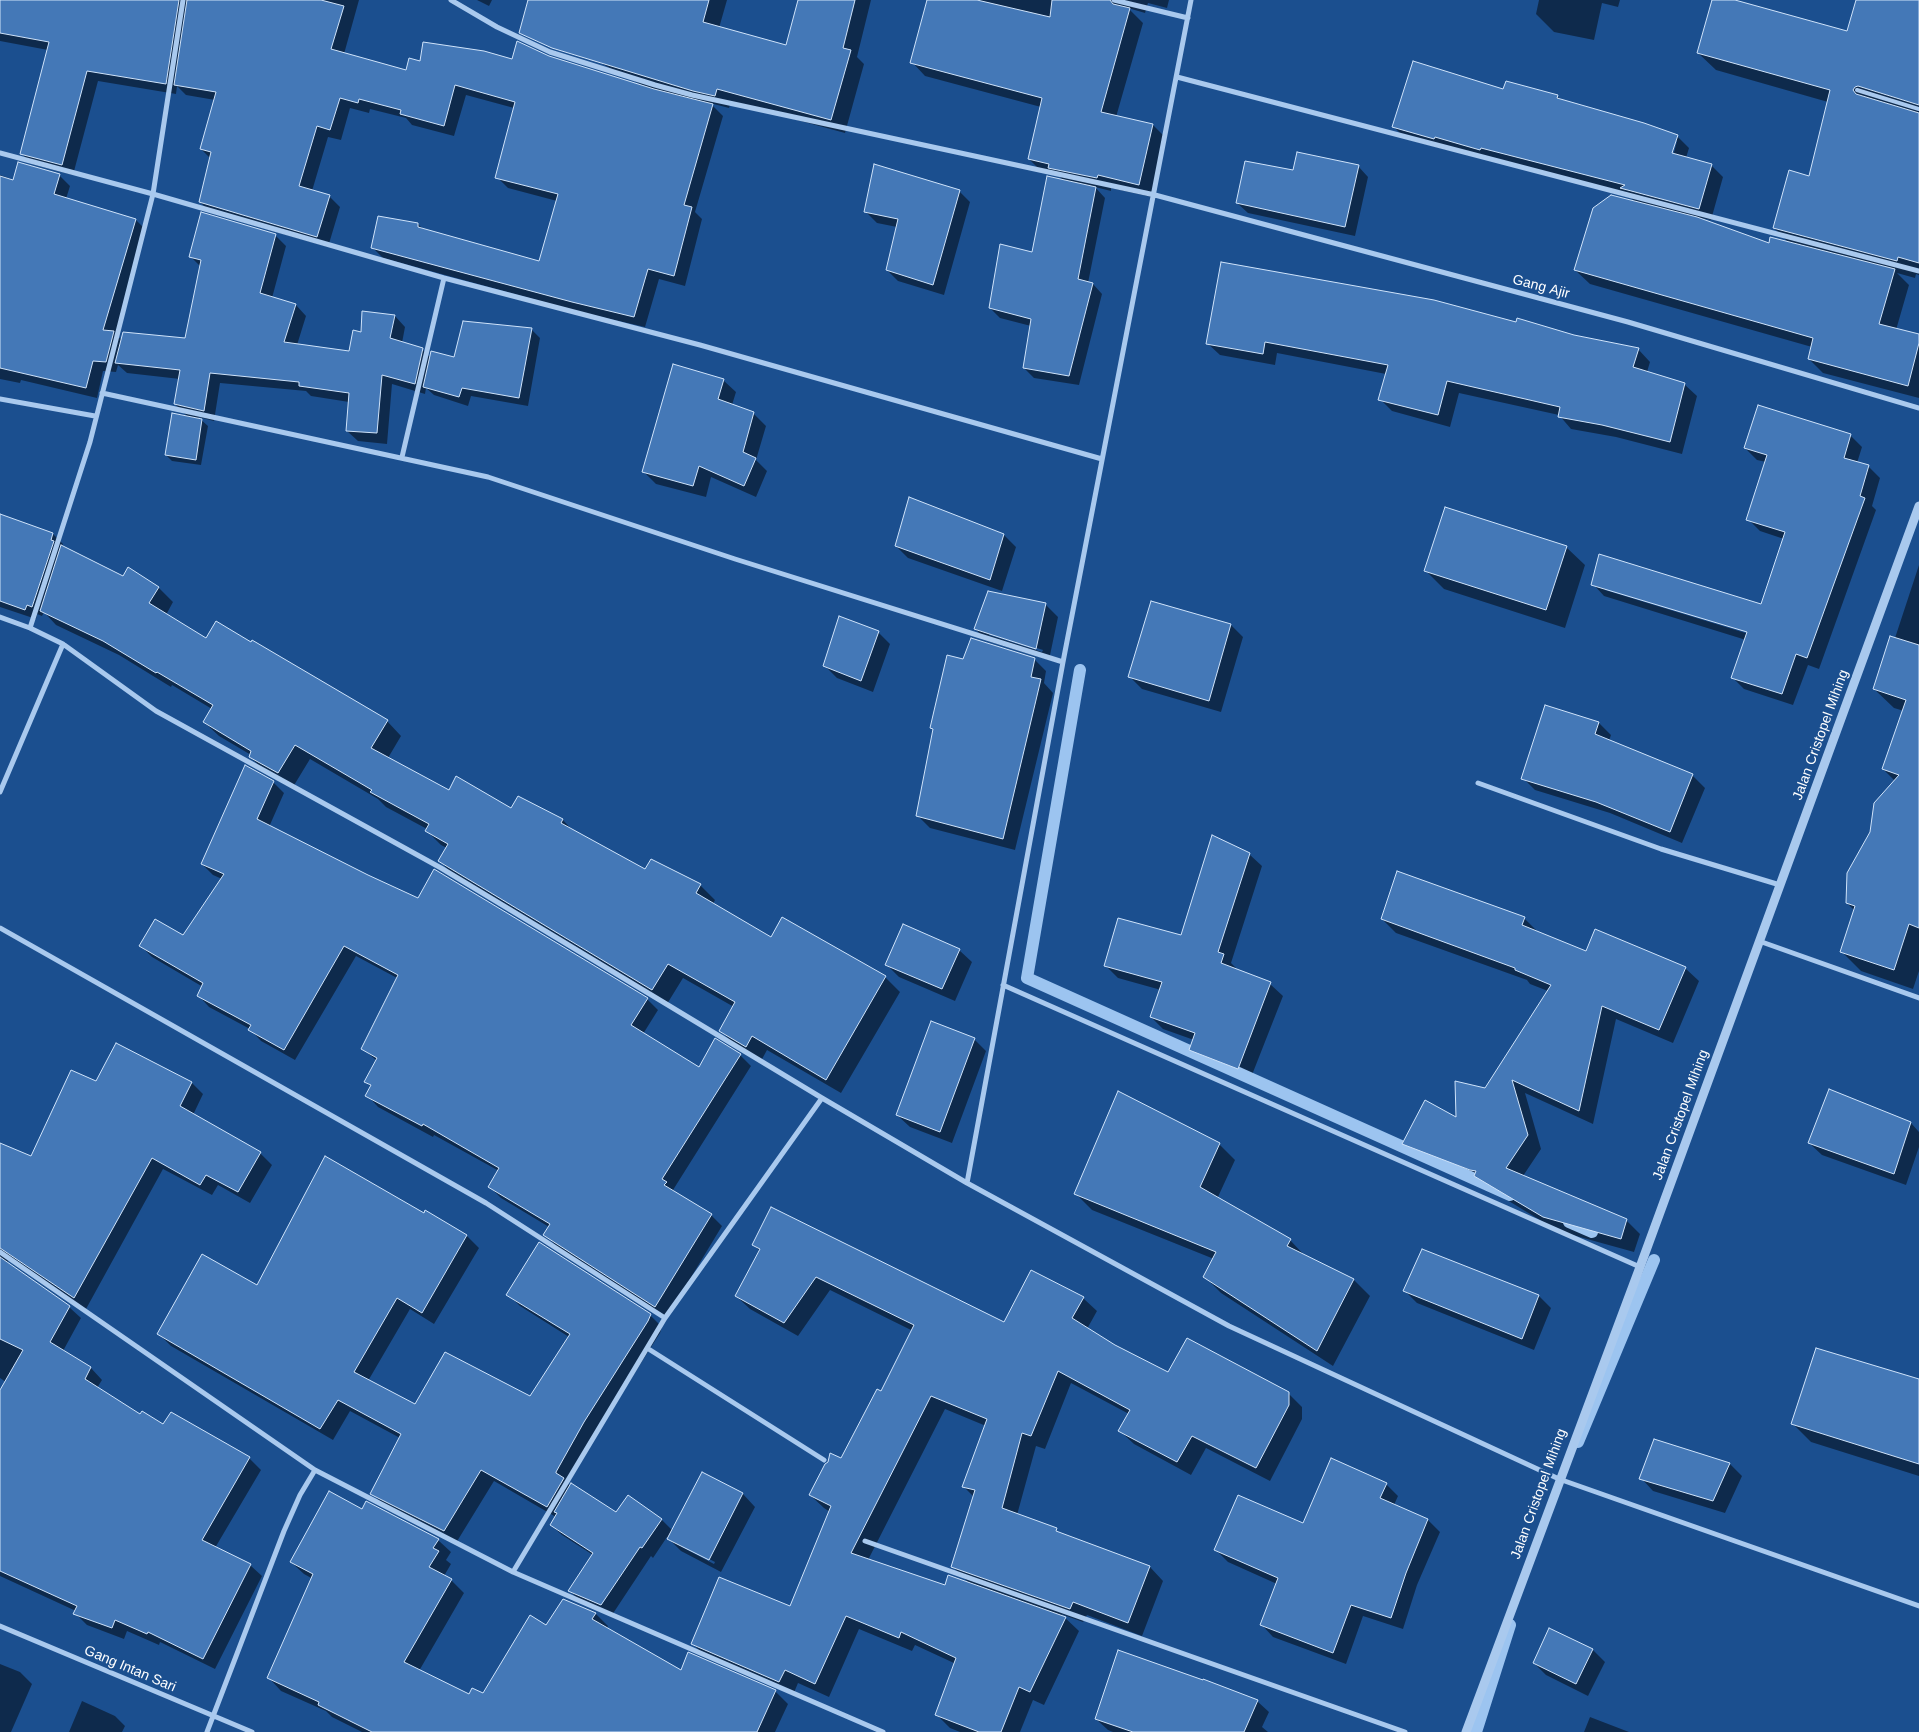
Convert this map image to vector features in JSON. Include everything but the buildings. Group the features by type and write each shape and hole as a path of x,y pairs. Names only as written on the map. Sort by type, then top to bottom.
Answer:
{"street":[{"path":"30,628 90,442 95,416 153,194 183,0"},
{"name":"Gang Ajir","path":"451,0 497,27 550,52 656,85 711,99 1155,195 1628,322 1919,408"},
{"path":"1114,0 1188,18"},
{"path":"968,1183 1063,662 1155,195 1191,0"},
{"path":"1177,77 1919,271"},
{"path":"0,153 153,194 444,278 700,345 1102,459"},
{"path":"402,457 444,278"},
{"path":"102,393 488,476 735,559 1063,662"},
{"path":"0,399 95,416"},
{"name":"Jalan Cristopel Mihing","path":"1466,1732 1559,1479 1640,1267 1919,506"},
{"path":"0,617 30,628 63,644 156,711 441,868 822,1098 968,1183 1229,1326 1559,1479 1919,1606"},
{"path":"0,792 63,644"},
{"path":"1478,783 1661,849 1780,885"},
{"path":"0,928 486,1203 665,1318"},
{"path":"1759,941 1919,998"},
{"path":"1003,985 1640,1267"},
{"path":"513,1572 665,1318 822,1098"},
{"path":"0,1252 314,1470 513,1572 883,1732"},
{"path":"647,1348 824,1460"},
{"path":"207,1732 284,1530 314,1470"},
{"path":"865,1541 1405,1732"},
{"name":"Gang Intan Sari","path":"0,1626 252,1732"}],"lane":[{"path":"1857,90 1919,109"}],"waterway":[{"path":"1080,670 1027,978 1510,1195"},
{"path":"1569,1222 1592,1232"},
{"path":"1578,1442 1654,1260"},
{"path":"1476,1732 1510,1625"}]}
